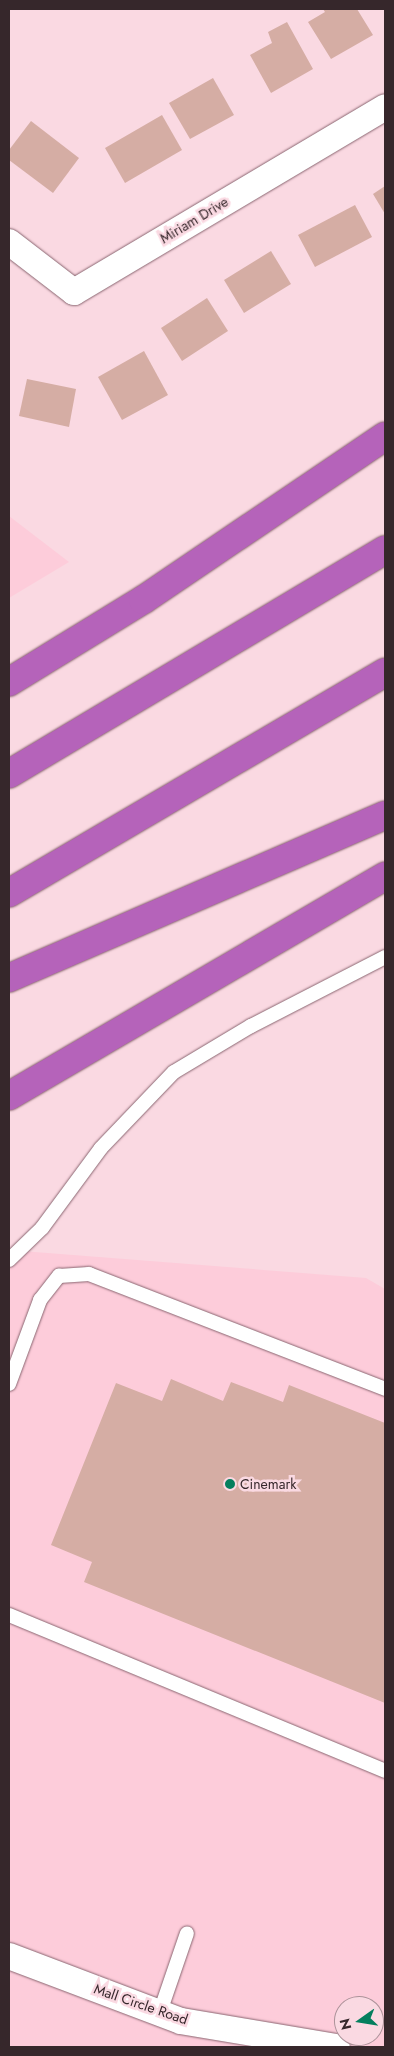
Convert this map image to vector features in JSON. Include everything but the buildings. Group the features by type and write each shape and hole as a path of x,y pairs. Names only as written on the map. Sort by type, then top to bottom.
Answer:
{"highway":[{"path":"9,682 143,600 385,436"},
{"path":"9,774 385,550"},
{"path":"9,892 385,672"},
{"path":"9,978 385,815"},
{"path":"9,1096 385,876"}],"street":[{"name":"Miriam Drive","path":"9,242 74,292 385,106"},
{"name":"Mall Circle Road","path":"9,1956 182,2020 338,2047"}],"lane":[{"path":"9,1260 42,1228 101,1148 174,1072 251,1026 385,957"},
{"path":"9,1384 40,1300 59,1276 89,1274 385,1390"},
{"path":"9,1615 385,1771"},
{"path":"160,2012 187,1933"}],"shaded area":[{"path":"9,516 69,562 9,598"},
{"path":"9,1250 366,1278 385,1289 385,2047 9,2047"}],"place":[{"name":"Cinemark","path":"230,1484"}]}
